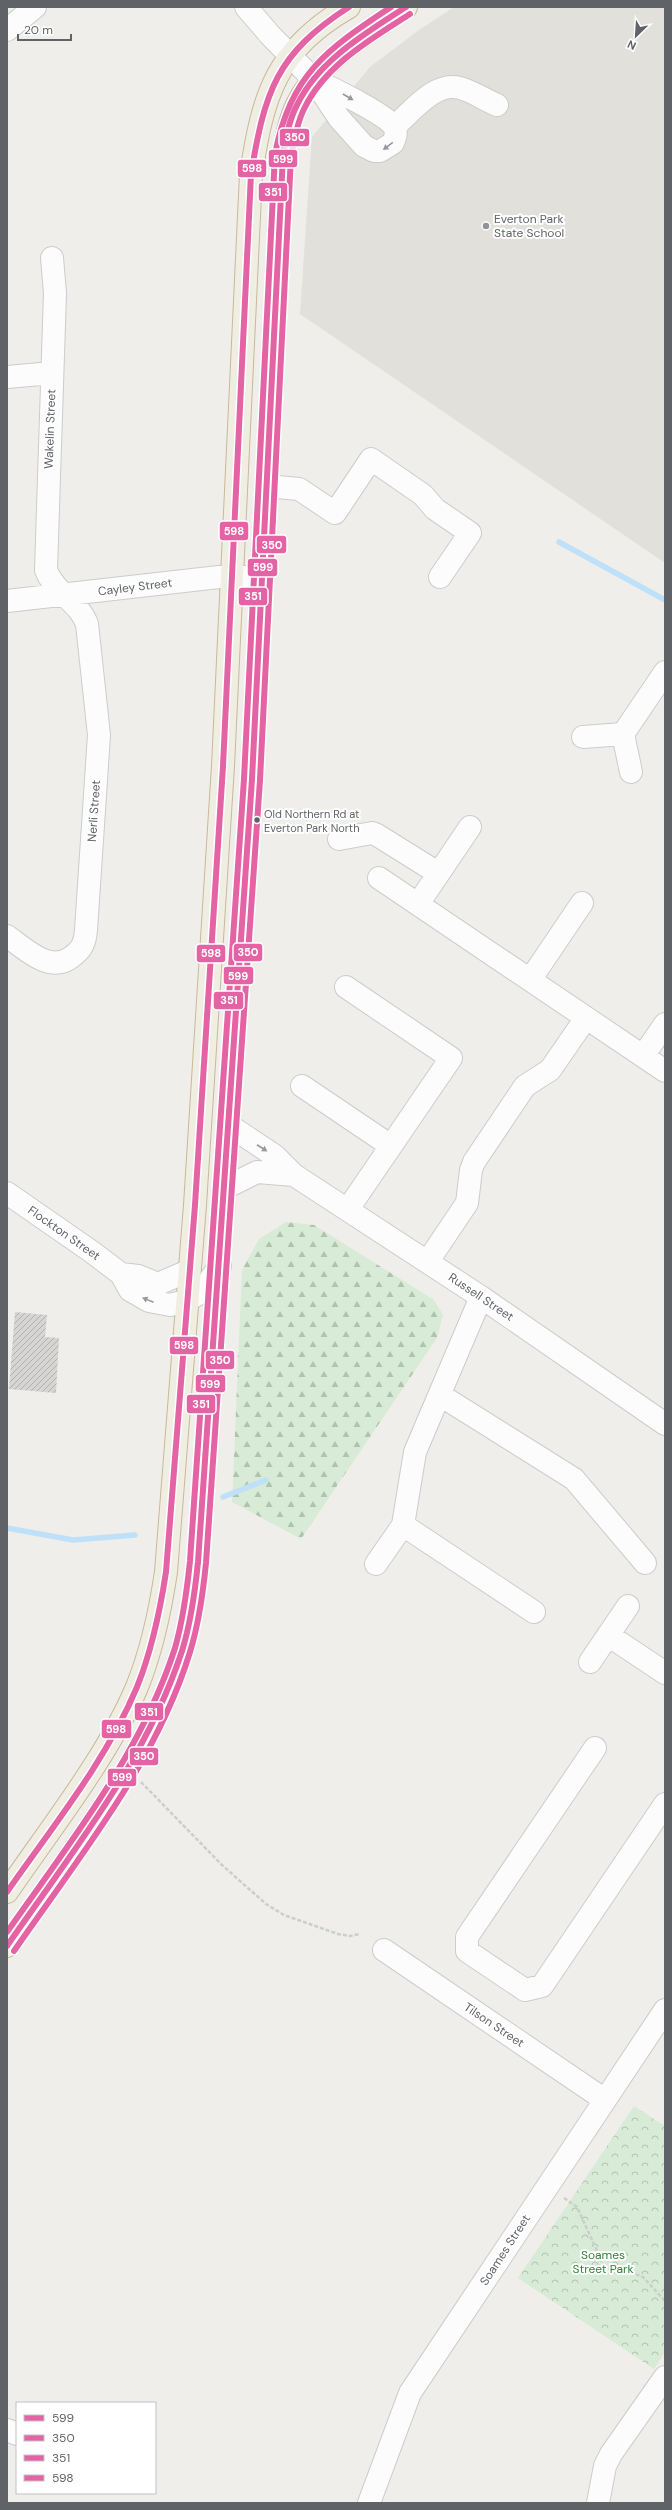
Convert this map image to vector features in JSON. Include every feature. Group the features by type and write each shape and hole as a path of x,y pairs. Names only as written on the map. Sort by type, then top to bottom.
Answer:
{"highway":[{"path":"7,1892 114,1732 137,1687 154,1639 166,1572 196,1182 230,647 251,174 260,120 272,83 290,54 313,30 349,7"},
{"path":"9,1938 135,1756 162,1703 182,1651 190,1620 198,1562 230,1126 261,631 283,155 294,112 313,79 348,48 406,7"},
{"path":"230,647 246,633 261,631"}],"street":[{"path":"7,30 35,7"},
{"path":"246,7 313,79 339,118 368,149 380,151 389,147 396,138 394,127 384,117 313,79"},
{"path":"394,127 429,96 443,87 460,88 497,105"},
{"name":"Wakelin Street","path":"52,258 55,293 46,570 50,581 64,595"},
{"path":"7,377 52,373"},
{"path":"267,486 299,489 335,513 371,459 423,495 435,509 470,533 440,576"},
{"name":"Cayley Street","path":"7,601 232,577 263,577"},
{"name":"Nerli Street","path":"7,936 43,960 52,963 60,963 76,954 82,948 85,939 98,751 98,721 87,624 82,614 64,595"},
{"path":"631,772 623,734 665,672"},
{"path":"582,737 623,734"},
{"path":"418,904 470,827"},
{"path":"339,839 372,833 438,873"},
{"path":"379,878 665,1071"},
{"path":"530,980 582,904"},
{"path":"346,987 451,1058 348,1209"},
{"path":"428,1261 467,1203 471,1170 474,1162 525,1086 550,1070 586,1018"},
{"path":"643,1056 665,1024"},
{"path":"302,1086 391,1146"},
{"name":"Russell Street","path":"230,1126 275,1156 294,1175 428,1261 665,1424"},
{"name":"Russell Street","path":"225,1188 257,1172 294,1175"},
{"name":"Flockton Street","path":"7,1193 121,1274 130,1290 149,1302 170,1305 186,1301 200,1293 220,1266"},
{"name":"Flockton Street","path":"121,1274 138,1276 158,1284 188,1271"},
{"path":"376,1564 402,1525 415,1452 481,1297"},
{"path":"440,1395 574,1479 645,1563"},
{"path":"402,1525 534,1612"},
{"path":"590,1662 628,1606"},
{"path":"608,1635 665,1673"},
{"path":"595,1748 467,1937 467,1951 525,1990 542,1986 665,1804"},
{"name":"Tilson Street","path":"384,1950 605,2100"},
{"name":"Soames Street","path":"369,2503 410,2393 665,2010"},
{"path":"598,2503 605,2466 611,2454 665,2377"}],"path":[{"path":"140,1780 222,1865 266,1904 284,1915 331,1932 350,1936 360,1934"},
{"path":"562,2196 577,2207 603,2264 614,2272 633,2273 643,2277 665,2301"}],"shaded area":[{"name":"Everton Park State School","path":"454,7 665,7 665,563 300,314 312,137 370,67 419,30"}],"green space":[{"path":"286,1222 314,1225 434,1300 443,1315 437,1338 301,1539 232,1502 242,1270 259,1239"},
{"name":"Soames Street Park","path":"634,2106 665,2126 665,2352 654,2369 518,2278"}],"building":[{"path":"15,1312 47,1315 45,1337 59,1338 56,1393 9,1389"}],"waterway":[{"path":"559,542 665,600"},
{"path":"223,1497 266,1480"},
{"path":"7,1528 73,1540 135,1535"}],"transit line":[{"name":"598","path":"7,1892 78,1792 110,1741 137,1687 147,1659 161,1601 166,1572 195,1205 223,766 251,174 262,120 269,97 278,77 290,59 305,41 324,24 349,7"},
{"name":"351","path":"7,1932 79,1831 124,1761 161,1687 178,1637 190,1561 244,779 275,154 282,126 291,103 302,84 315,67 330,51 368,22 391,7"},
{"name":"599","path":"7,1946 81,1840 128,1768 149,1730 167,1691 182,1651 190,1618 198,1562 252,779 283,155 288,129 294,111 306,89 318,74 345,49 406,7"},
{"name":"350","path":"14,1951 114,1808 137,1771 175,1693 190,1652 198,1619 206,1563 260,780 291,156 299,120 313,93 324,79 350,54 410,14"}],"place":[{"name":"Everton Park State School","path":"486,226"},
{"name":"Old Northern Rd at Everton Park North","path":"257,820"}]}
